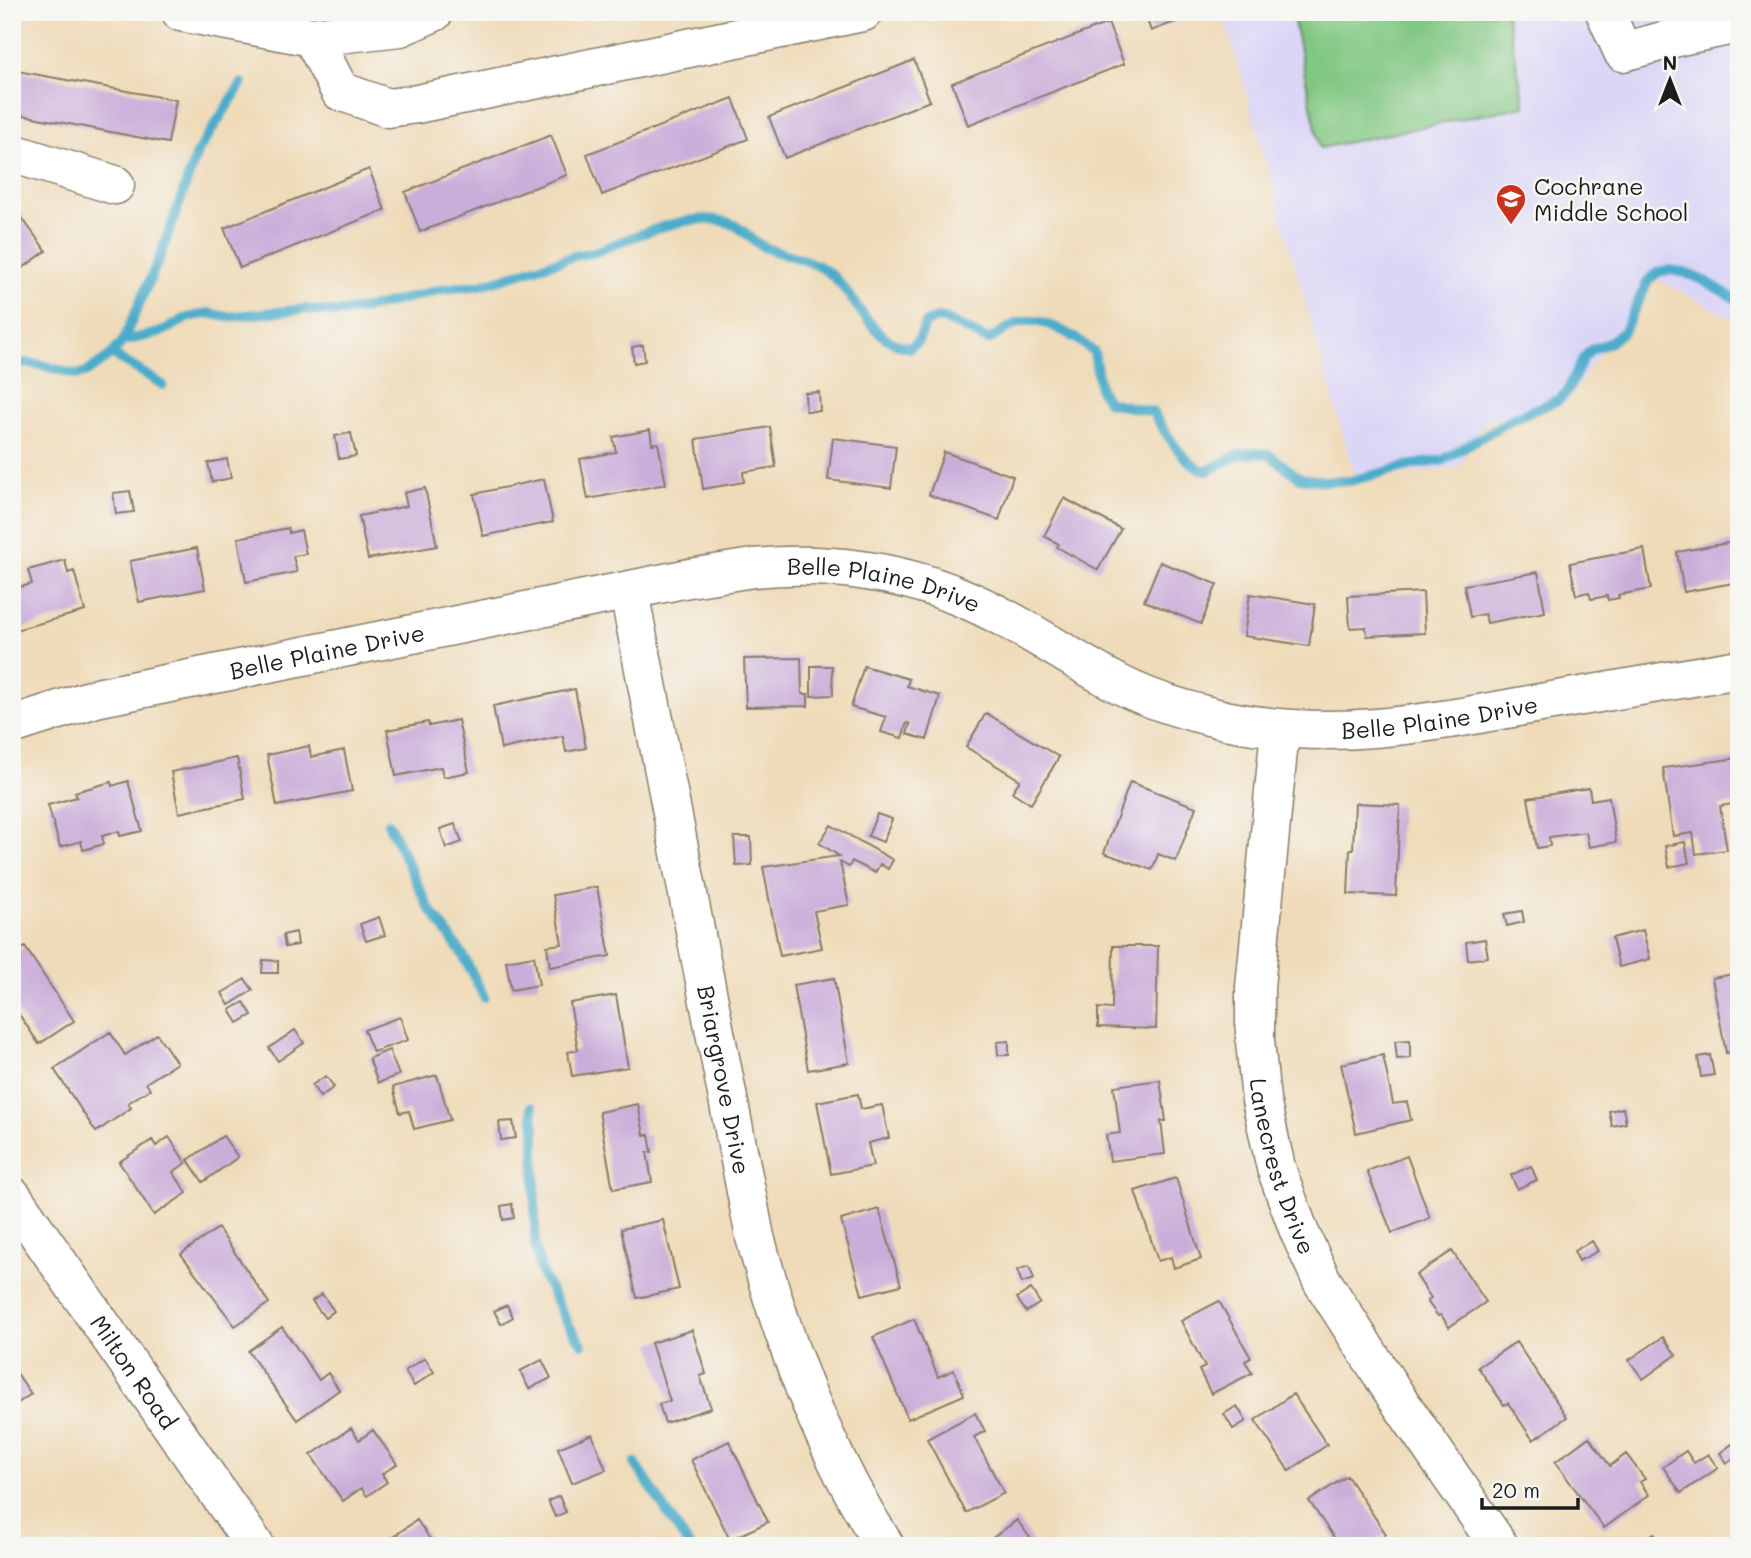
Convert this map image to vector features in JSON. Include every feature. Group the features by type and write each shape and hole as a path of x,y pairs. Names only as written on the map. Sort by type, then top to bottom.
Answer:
{"street":[{"path":"181,12 312,37 400,27 434,12"},
{"path":"312,37 340,91 388,108 863,12"},
{"path":"1605,12 1623,51 1739,24"},
{"path":"12,153 115,185"},
{"name":"Belle Plaine Drive","path":"12,725 96,698 690,579 754,568 800,566 860,570 922,582 961,597 1019,626 1123,686 1223,719 1280,730 1348,731 1424,724 1739,669"},
{"name":"Briargrove Drive","path":"629,592 752,1223 768,1286 816,1418 867,1519 885,1546"},
{"name":"Lanecrest Drive","path":"1280,730 1255,987 1255,1041 1261,1100 1276,1168 1298,1231 1322,1281 1395,1395 1499,1546"},
{"name":"Milton Road","path":"12,1196 255,1546"}],"shaded area":[{"name":"Cochrane Middle School","path":"1223,12 1739,12 1739,323 1654,277 1564,405 1485,420 1459,467 1356,481"}],"green space":[{"path":"1292,12 1506,12 1525,106 1320,148"}],"building":[{"path":"1144,12 1190,12 1191,16 1151,31"},
{"path":"1108,23 1124,64 968,125 952,83"},
{"path":"914,60 930,101 785,158 769,117"},
{"path":"12,70 176,100 168,143 12,113"},
{"path":"733,98 748,139 602,195 587,154"},
{"path":"551,135 567,175 420,232 405,192"},
{"path":"369,169 385,210 240,268 224,228"},
{"path":"12,204 46,251 12,276"},
{"path":"643,345 645,361 634,363 632,347"},
{"path":"819,392 820,411 806,411 805,393"},
{"path":"770,427 776,467 743,472 744,482 703,489 696,439"},
{"path":"650,430 652,444 658,443 666,484 588,499 580,459 616,452 613,437"},
{"path":"351,433 356,456 339,459 335,436"},
{"path":"833,438 896,446 891,488 828,480"},
{"path":"944,452 1013,476 999,520 929,495"},
{"path":"227,459 231,478 212,482 208,463"},
{"path":"544,479 553,522 483,536 474,494"},
{"path":"425,488 437,546 368,559 359,516 407,506 404,493"},
{"path":"130,491 134,512 116,514 113,493"},
{"path":"1064,498 1121,529 1098,570 1057,547 1059,544 1044,536"},
{"path":"288,528 289,533 301,530 306,554 293,556 297,572 246,582 238,538"},
{"path":"1739,541 1739,582 1684,592 1677,552"},
{"path":"197,548 205,589 139,602 130,561"},
{"path":"1644,549 1651,589 1618,595 1619,598 1608,600 1607,596 1591,599 1589,592 1576,595 1570,563"},
{"path":"65,560 68,573 74,571 85,611 12,631 12,589 32,584 28,570"},
{"path":"1160,562 1217,584 1201,624 1144,601"},
{"path":"1538,572 1545,612 1487,623 1485,614 1470,617 1464,585"},
{"path":"1423,592 1425,633 1367,636 1366,627 1350,628 1348,596"},
{"path":"1250,594 1315,604 1309,646 1244,636"},
{"path":"801,658 802,694 808,694 808,706 746,707 744,659"},
{"path":"811,666 832,666 833,695 811,696"},
{"path":"864,666 909,679 907,686 940,696 927,740 907,734 910,724 907,723 902,738 881,732 886,717 851,707"},
{"path":"575,689 586,748 566,752 563,736 501,749 493,706"},
{"path":"986,713 1059,757 1031,804 1012,792 1020,780 966,747"},
{"path":"458,720 469,772 443,777 441,767 396,776 387,730 428,722 429,726"},
{"path":"309,746 311,757 344,750 352,791 277,806 267,755"},
{"path":"237,758 245,799 179,813 171,772"},
{"path":"1739,758 1739,803 1720,806 1727,850 1696,854 1693,833 1673,836 1663,768"},
{"path":"128,781 142,831 120,836 119,831 102,836 104,844 83,850 81,841 60,847 48,805 77,797 75,792 111,782 112,786"},
{"path":"1130,782 1196,807 1176,861 1158,854 1152,870 1104,853"},
{"path":"1589,788 1591,800 1609,797 1616,842 1589,847 1586,832 1549,837 1550,846 1537,848 1528,798"},
{"path":"1355,803 1400,805 1396,896 1348,894"},
{"path":"877,814 892,819 883,842 868,836"},
{"path":"455,824 462,842 446,848 440,829"},
{"path":"831,825 893,860 888,869 880,864 875,873 852,861 849,867 840,862 849,905 814,911 822,948 780,956 763,867 839,856 819,843"},
{"path":"734,837 751,837 752,865 736,866"},
{"path":"1685,842 1689,863 1669,867 1665,846"},
{"path":"597,887 610,956 550,967 547,946 562,944 553,895"},
{"path":"1522,911 1524,922 1507,926 1504,914"},
{"path":"379,917 385,935 366,941 360,924"},
{"path":"1643,930 1650,959 1619,967 1612,938"},
{"path":"296,932 298,945 285,947 283,935"},
{"path":"1485,939 1488,957 1468,960 1466,942"},
{"path":"1113,946 1158,946 1156,1029 1098,1027 1098,1008 1112,1009"},
{"path":"25,947 74,1021 39,1044 12,1004 12,955"},
{"path":"534,956 539,985 511,990 506,961"},
{"path":"263,960 278,961 278,973 262,973"},
{"path":"1739,973 1739,1050 1726,1053 1712,978"},
{"path":"834,978 849,1063 808,1070 793,985"},
{"path":"245,979 253,990 229,1005 222,993"},
{"path":"616,995 628,1067 572,1076 568,1052 578,1050 570,1003"},
{"path":"244,1002 252,1015 238,1023 230,1010"},
{"path":"400,1017 408,1040 373,1052 364,1030"},
{"path":"295,1030 304,1043 278,1061 269,1048"},
{"path":"110,1032 125,1055 157,1034 177,1063 146,1083 150,1089 128,1103 131,1108 96,1132 54,1069"},
{"path":"1410,1040 1410,1058 1397,1059 1395,1041"},
{"path":"1009,1041 1009,1055 998,1055 997,1042"},
{"path":"389,1050 399,1075 378,1083 369,1058"},
{"path":"1383,1055 1393,1104 1407,1102 1411,1120 1356,1133 1341,1064"},
{"path":"1710,1055 1714,1075 1701,1077 1698,1057"},
{"path":"437,1075 450,1120 414,1129 409,1111 400,1113 393,1087"},
{"path":"326,1076 334,1087 320,1097 312,1085"},
{"path":"1160,1080 1166,1121 1161,1121 1165,1154 1110,1161 1106,1135 1120,1133 1114,1086"},
{"path":"858,1094 861,1109 882,1105 889,1138 868,1143 873,1166 831,1174 817,1102"},
{"path":"638,1104 644,1135 649,1135 652,1152 647,1152 652,1182 613,1189 599,1112"},
{"path":"1623,1108 1626,1123 1612,1126 1609,1111"},
{"path":"513,1121 516,1138 501,1140 499,1122"},
{"path":"223,1136 238,1157 203,1182 188,1160"},
{"path":"169,1137 186,1163 173,1172 187,1193 154,1215 119,1162 152,1140 156,1146"},
{"path":"1407,1156 1430,1218 1392,1233 1367,1171"},
{"path":"1531,1166 1537,1180 1517,1189 1511,1175"},
{"path":"1176,1178 1201,1259 1174,1268 1171,1257 1158,1261 1135,1191"},
{"path":"512,1204 514,1218 503,1220 501,1206"},
{"path":"879,1209 901,1285 862,1295 841,1220"},
{"path":"663,1220 679,1289 637,1298 621,1229"},
{"path":"218,1228 269,1303 235,1326 181,1254"},
{"path":"1592,1241 1598,1251 1579,1261 1574,1251"},
{"path":"1452,1251 1486,1302 1449,1327 1427,1301 1431,1298 1416,1275"},
{"path":"1029,1266 1034,1279 1022,1283 1017,1270"},
{"path":"1031,1289 1040,1303 1026,1312 1017,1298"},
{"path":"322,1294 334,1311 325,1318 312,1301"},
{"path":"1219,1301 1251,1358 1245,1361 1252,1373 1211,1394 1199,1370 1205,1367 1181,1321"},
{"path":"507,1305 513,1317 501,1324 494,1311"},
{"path":"914,1319 938,1377 954,1370 964,1395 908,1419 873,1337"},
{"path":"282,1327 319,1380 328,1373 339,1390 297,1420 248,1351"},
{"path":"692,1330 706,1374 700,1376 711,1408 665,1423 659,1404 670,1401 651,1343"},
{"path":"1663,1337 1676,1355 1643,1379 1629,1360"},
{"path":"1516,1342 1567,1417 1533,1440 1508,1403 1504,1405 1478,1367"},
{"path":"425,1358 434,1372 414,1386 405,1371"},
{"path":"542,1360 551,1378 529,1389 520,1371"},
{"path":"12,1366 31,1394 12,1407"},
{"path":"1293,1394 1327,1445 1289,1471 1255,1420"},
{"path":"1237,1406 1246,1421 1233,1429 1224,1414"},
{"path":"975,1413 985,1431 974,1437 1004,1493 966,1513 927,1439"},
{"path":"351,1428 359,1440 373,1430 397,1464 382,1474 387,1482 367,1496 361,1488 343,1501 311,1455"},
{"path":"592,1434 606,1470 572,1483 558,1448"},
{"path":"1589,1437 1610,1466 1626,1454 1645,1479 1640,1482 1649,1495 1604,1528 1555,1462"},
{"path":"729,1441 768,1522 730,1540 691,1460"},
{"path":"1732,1444 1739,1454 1727,1463 1720,1453"},
{"path":"1686,1451 1694,1463 1708,1454 1718,1468 1681,1493 1663,1467"},
{"path":"1347,1476 1386,1534 1369,1546 1331,1546 1337,1542 1309,1501"},
{"path":"559,1496 566,1512 555,1517 548,1501"},
{"path":"417,1520 435,1546 380,1546"},
{"path":"1017,1520 1036,1546 982,1546"},
{"path":"1654,1533 1662,1546 1636,1546"}],"waterway":[{"path":"12,366 25,363 42,365 77,375 87,372 112,354 123,341 161,254 197,153 242,83"},
{"path":"123,341 159,333 187,318 208,313 227,317 305,309 338,313 369,308 443,289 481,285 592,253 664,226 702,219 720,221 736,226 762,246 810,262 827,271 876,330 897,345 910,348 918,341 926,323 937,318 988,340 1018,323 1037,321 1048,324 1069,334 1094,352 1100,390 1108,402 1152,412 1176,447 1198,468 1207,471 1240,454 1258,453 1268,454 1300,478 1350,481 1443,460 1514,418 1558,400 1567,392 1584,357 1592,349 1609,343 1624,331 1648,281 1658,272 1683,272 1707,282 1739,301"},
{"path":"112,354 163,385"},
{"path":"388,823 428,906 463,955 484,997"},
{"path":"532,1107 535,1128 535,1246 541,1272 568,1324 582,1344"},
{"path":"635,1463 689,1546"}],"place":[{"name":"Cochrane Middle School","path":"1511,226"}]}
